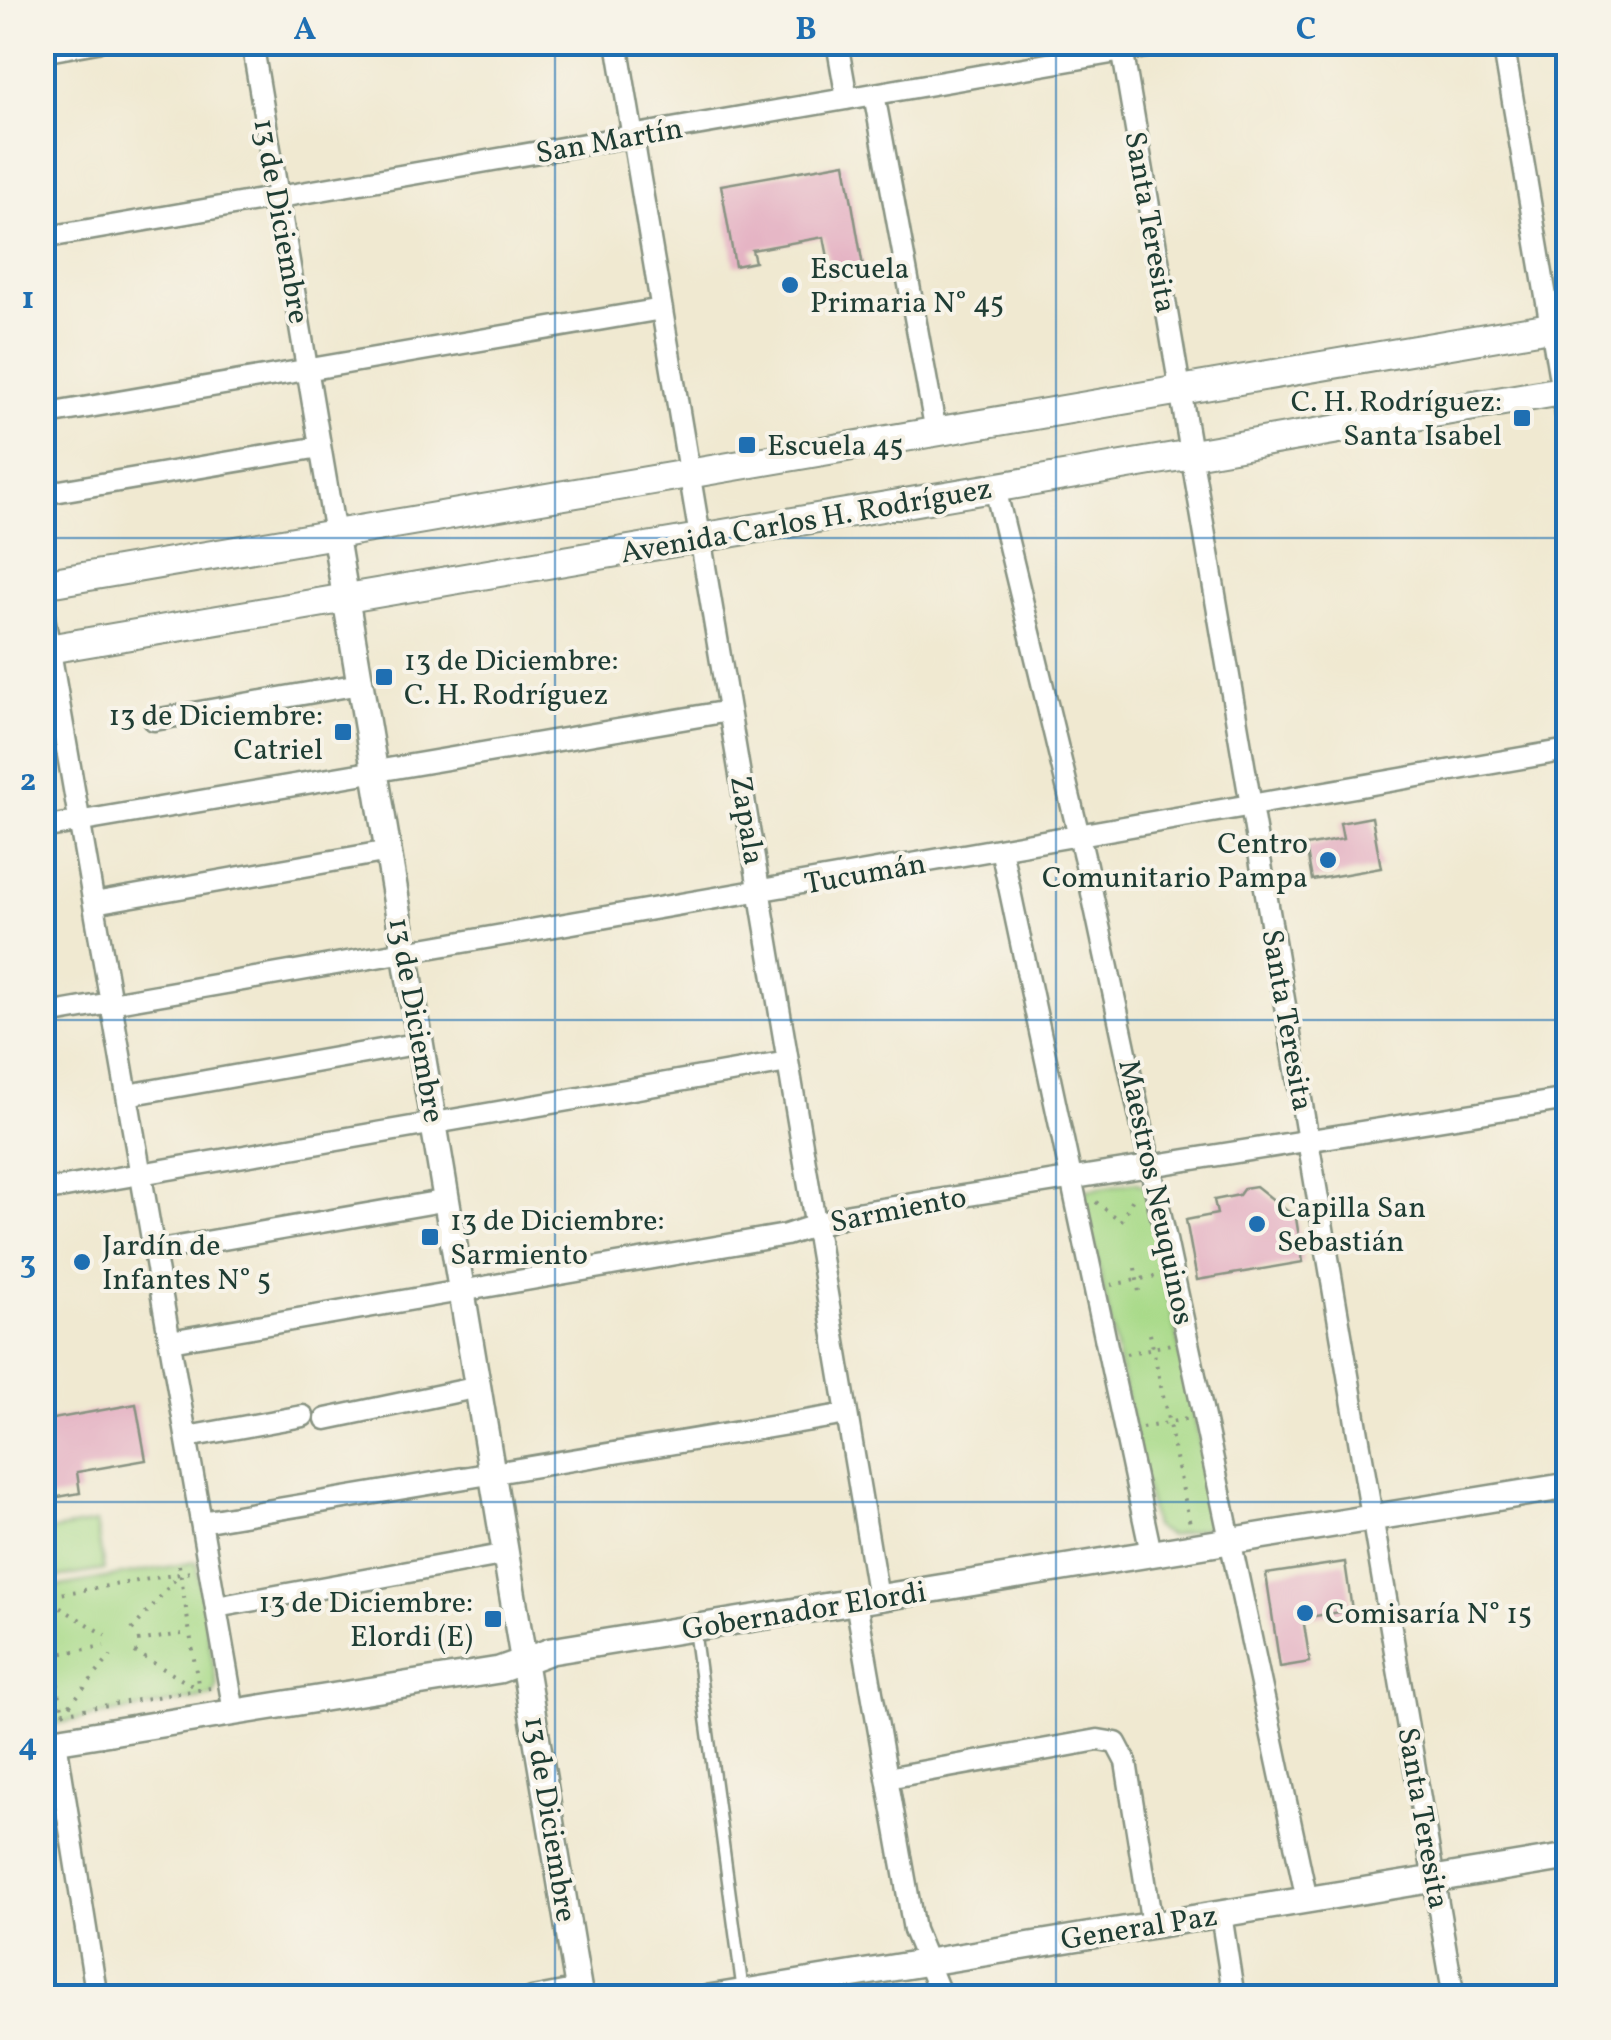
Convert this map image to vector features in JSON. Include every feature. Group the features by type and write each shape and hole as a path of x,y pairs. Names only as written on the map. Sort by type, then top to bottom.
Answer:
{"main road":[{"path":"42,584 1560,326"},
{"name":"Avenida Carlos H. Rodríguez","path":"46,650 1565,390"}],"street":[{"path":"42,52 97,42"},
{"name":"13 de Diciembre","path":"252,42 580,1993"},
{"name":"Zapala","path":"617,42 847,1414 887,1778 914,1930 942,1998"},
{"path":"837,42 847,99"},
{"name":"San Martín","path":"42,238 847,99 1122,47 1175,42"},
{"path":"1503,42 1560,326 1568,427"},
{"name":"Santa Teresita","path":"1122,47 1454,1998"},
{"path":"874,94 936,432"},
{"path":"42,415 662,309"},
{"path":"42,494 320,447"},
{"name":"Maestros Neuquinos","path":"994,488 1079,836 1306,1900"},
{"path":"42,605 46,650 80,821 234,1712"},
{"path":"154,720 360,684"},
{"path":"42,828 730,711"},
{"name":"Tucumán","path":"42,1016 1568,750"},
{"path":"1001,849 1151,1553"},
{"path":"94,904 389,851"},
{"path":"128,1095 421,1044"},
{"path":"42,1191 788,1062"},
{"name":"Sarmiento","path":"170,1342 786,1235 850,1214 1568,1099"},
{"path":"154,1251 448,1200"},
{"path":"326,1419 479,1388"},
{"path":"202,1522 847,1414"},
{"path":"187,1437 303,1416"},
{"name":"Gobernador Elordi","path":"54,1735 234,1712 499,1670 546,1652 1568,1486"},
{"path":"216,1607 507,1554"},
{"path":"54,1735 97,1998"},
{"path":"887,1778 1098,1740 1116,1743 1126,1762 1152,1925"},
{"name":"General Paz","path":"709,1998 1568,1857"},
{"path":"1221,1914 1234,1998"},
{"path":"532,1998 580,1993"}],"lane":[{"path":"694,1628 756,1993"}],"path":[{"path":"1088,1195 1122,1224 1140,1186"},
{"path":"1134,1268 1140,1292"},
{"path":"1106,1286 1161,1276"},
{"path":"1150,1334 1190,1524"},
{"path":"1121,1355 1175,1343"},
{"path":"1138,1430 1191,1418"},
{"path":"1180,1526 1204,1521"},
{"path":"179,1565 200,1700"},
{"path":"42,1598 210,1568"},
{"path":"132,1630 180,1573"},
{"path":"42,1598 106,1635"},
{"path":"42,1598 62,1713"},
{"path":"138,1641 190,1632"},
{"path":"52,1655 104,1646"},
{"path":"135,1652 199,1690"},
{"path":"54,1735 62,1713 110,1656"},
{"path":"42,1716 217,1687"}],"green space":[{"path":"1136,1182 1145,1187 1215,1513 1211,1526 1170,1536 1154,1527 1083,1194"},
{"path":"96,1523 104,1570 43,1580 43,1532"},
{"path":"196,1562 217,1687 213,1696 43,1726 43,1589"}],"building":[{"path":"845,163 864,272 832,278 824,237 752,250 755,262 735,266 721,185"},
{"path":"1372,817 1381,868 1312,880 1306,846 1343,839 1340,823"},
{"path":"1256,1186 1296,1218 1303,1262 1197,1280 1186,1220 1217,1214 1214,1200 1239,1195 1244,1188"},
{"path":"136,1404 146,1460 77,1472 80,1493 42,1500 42,1421"},
{"name":"Comisaría N° 15","path":"1345,1562 1352,1610 1303,1618 1310,1662 1280,1667 1266,1574"}],"place":[{"name":"Escuela Primaria N° 45","path":"790,285"},
{"name":"C. H. Rodríguez: Santa Isabel","path":"1522,418"},
{"name":"Escuela 45","path":"747,445"},
{"name":"13 de Diciembre: C. H. Rodríguez","path":"384,677"},
{"name":"13 de Diciembre: Catriel","path":"343,732"},
{"name":"Centro Comunitario Pampa","path":"1328,860"},
{"name":"Capilla San Sebastián","path":"1257,1224"},
{"name":"13 de Diciembre: Sarmiento","path":"430,1237"},
{"name":"Jardín de Infantes N° 5","path":"82,1262"},
{"name":"Comisaría N° 15","path":"1305,1613"},
{"name":"13 de Diciembre: Elordi (E)","path":"493,1619"}]}
